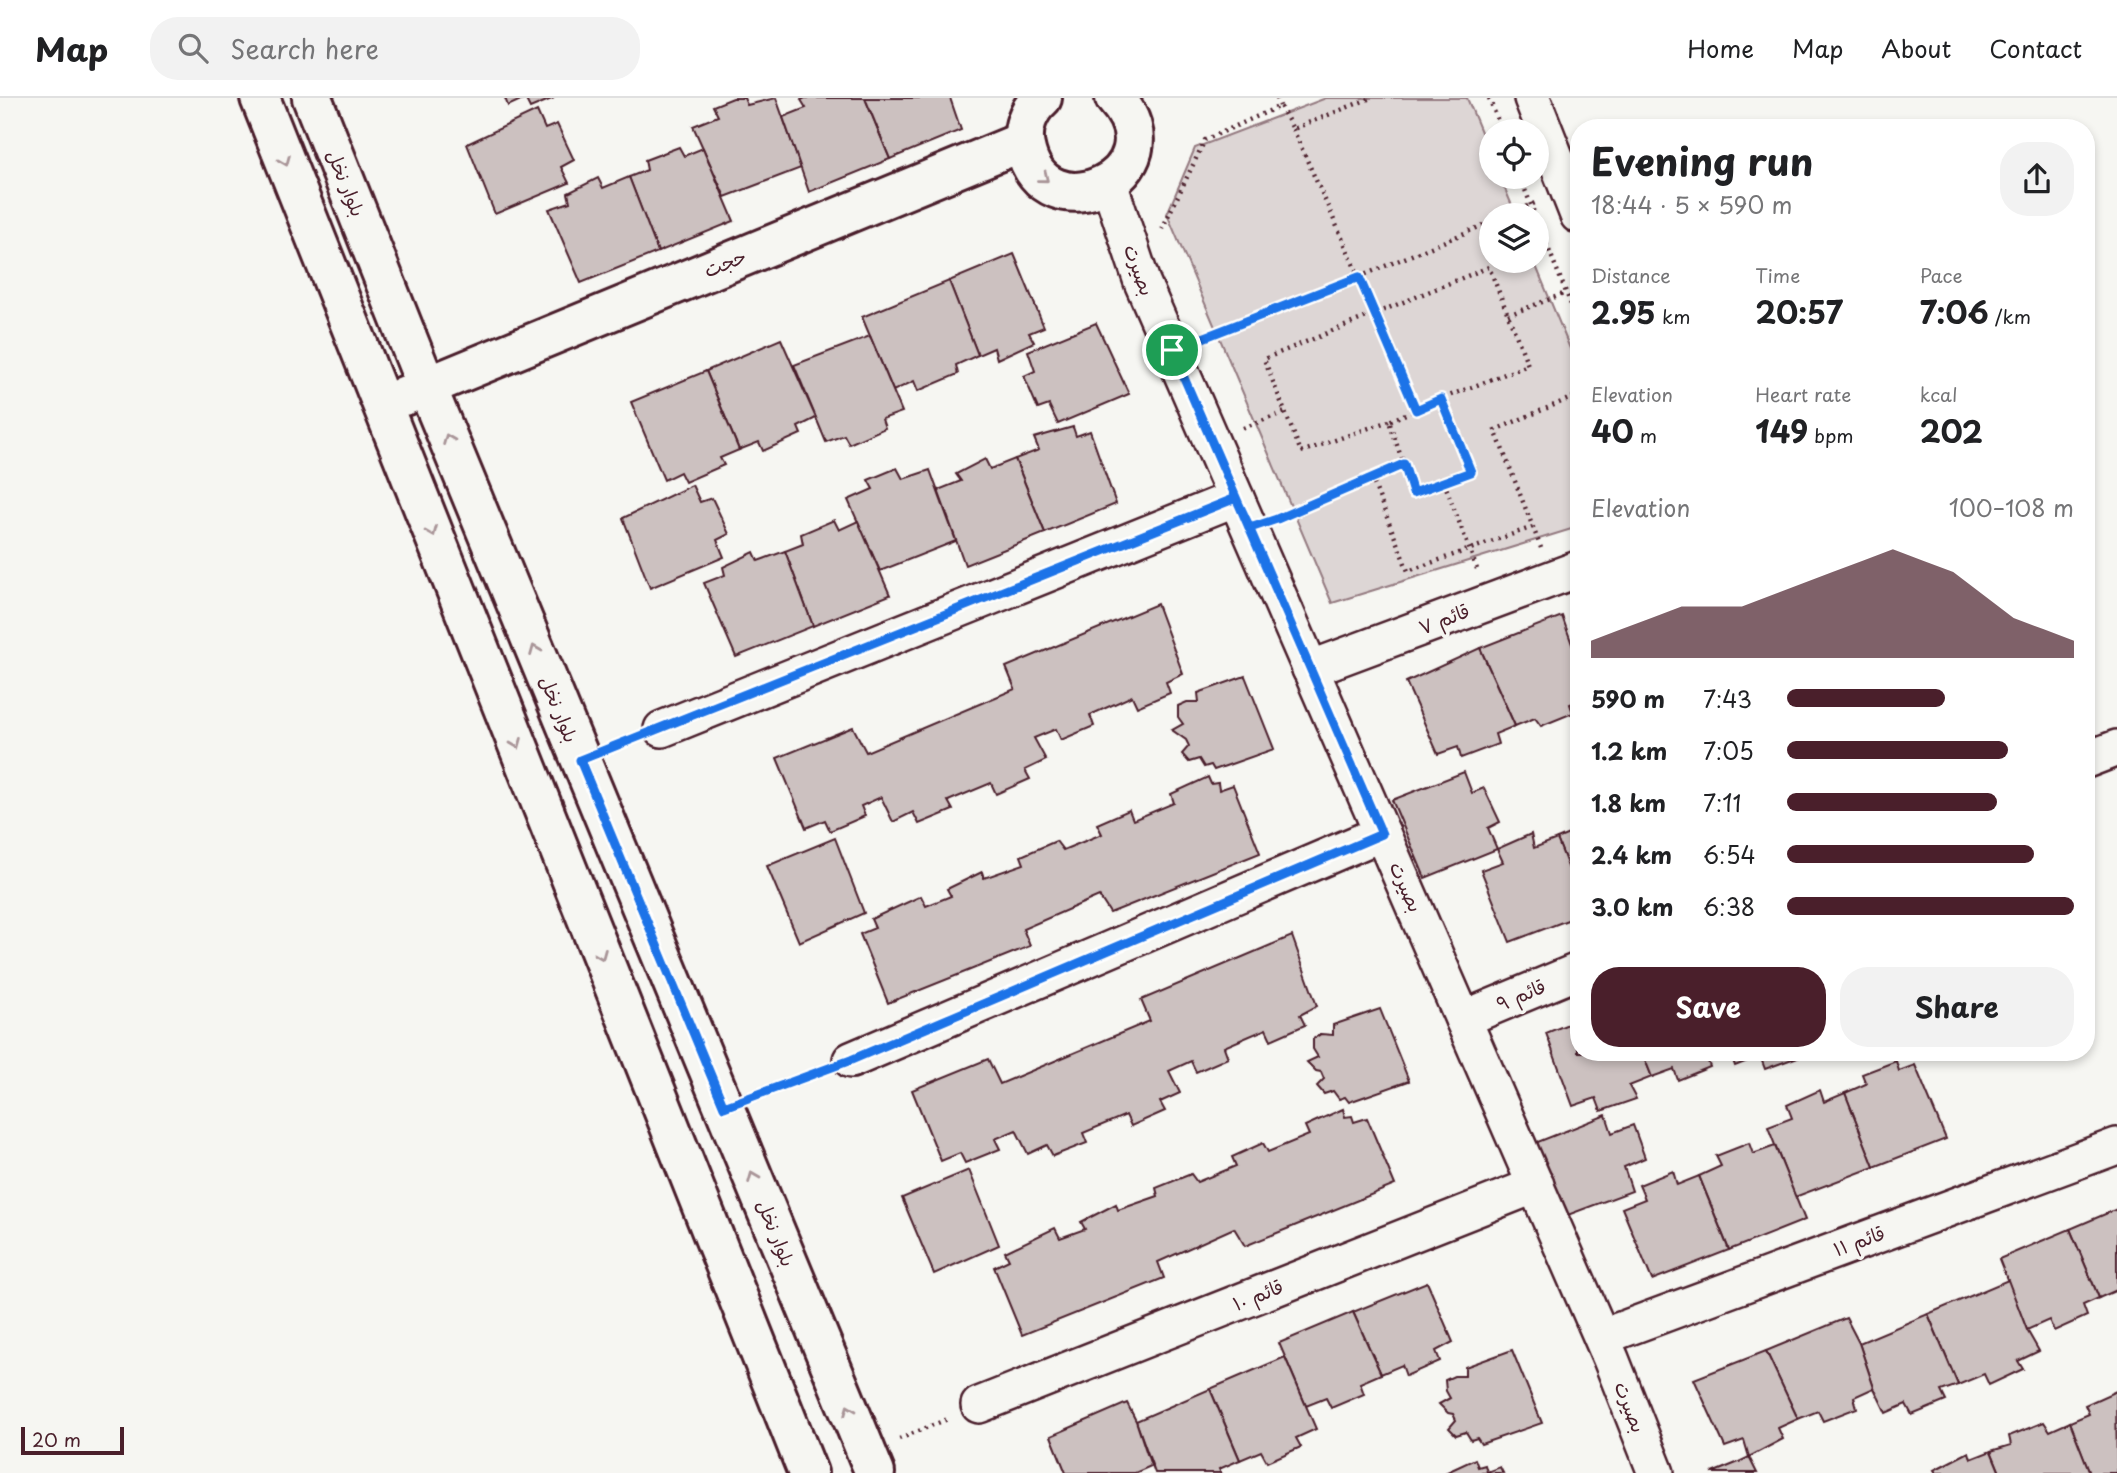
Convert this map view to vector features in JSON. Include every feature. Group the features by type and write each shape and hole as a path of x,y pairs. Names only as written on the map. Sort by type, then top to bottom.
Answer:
{"street":[{"path":"260,98 808,1473"},
{"name":"بلوار نخل","path":"312,98 426,385 871,1463"},
{"path":"1042,98 1030,113 1025,126 1027,157 1035,171 1047,183 1062,190 1086,191 1110,183 1122,172 1130,157 1133,140 1131,101"},
{"path":"1532,98 1570,195"},
{"name":"حجت","path":"382,406 426,385 1024,141"},
{"name":"بصیرت","path":"1110,183 1142,282 1602,1337 1656,1473"},
{"path":"662,729 1243,513"},
{"name":"قائم ۷","path":"1310,669 1558,565"},
{"path":"2095,757 2117,748"},
{"path":"851,1060 1382,834"},
{"name":"قائم ۹","path":"1463,1019 1570,974"},
{"name":"قائم ۱۱","path":"1602,1337 2117,1146"},
{"name":"قائم ۱۰","path":"979,1405 1536,1185"}],"path":[{"path":"1277,98 1416,410"},
{"path":"1293,129 1371,98"},
{"path":"1489,98 1497,119"},
{"path":"1164,236 1161,227 1205,140 1280,106"},
{"path":"1172,350 1479,227"},
{"path":"1549,248 1570,301"},
{"path":"1489,267 1528,365 1389,421 1301,452 1264,359 1374,312 1489,267"},
{"path":"1508,315 1567,293"},
{"path":"1199,326 1209,351"},
{"path":"1558,565 1533,527 1495,430 1570,398"},
{"path":"1389,421 1413,493 1471,472 1441,399"},
{"path":"1211,441 1285,412"},
{"path":"1243,513 1277,519 1404,464"},
{"path":"1372,479 1408,572 1533,527"},
{"path":"1444,482 1479,572"},
{"path":"1553,543 1558,565"},
{"path":"1528,553 1558,565"},
{"path":"580,760 662,729"},
{"path":"724,1107 851,1060"},
{"path":"871,1463 979,1405"}],"shaded area":[{"path":"1326,98 1467,98 1479,127 1479,189 1505,189 1511,203 1479,203 1479,273 1539,273 1570,349 1570,529 1332,603 1167,214 1195,148"}],"building":[{"path":"505,98 525,98 508,106"},
{"path":"525,98 554,98 530,108"},
{"path":"733,98 744,98 747,105 776,98 801,168 725,197 693,126 718,116 713,106"},
{"path":"865,98 890,159 809,192 783,117 806,108 801,100"},
{"path":"865,98 950,98 961,130 890,159"},
{"path":"537,111 545,129 557,124 574,160 561,167 569,183 495,214 467,144"},
{"path":"679,147 684,156 703,148 734,221 658,252 629,177 647,170 645,160"},
{"path":"629,177 658,252 581,283 549,209 570,202 568,193 598,178 603,188"},
{"path":"1014,254 1044,327 1029,333 1034,342 997,359 994,348 978,355 949,281"},
{"path":"949,281 978,355 956,365 958,374 918,391 914,381 893,391 862,317"},
{"path":"1096,323 1129,394 1058,424 1049,405 1038,409 1024,376 1035,371 1028,351"},
{"path":"870,336 902,412 882,419 885,428 849,444 844,435 826,442 794,365"},
{"path":"781,339 816,418 798,427 801,434 763,451 759,442 739,450 706,371"},
{"path":"706,371 739,450 720,458 724,465 685,482 680,472 664,480 631,402"},
{"path":"1073,427 1076,436 1090,431 1116,504 1045,533 1015,459 1039,450 1034,438"},
{"path":"985,459 990,469 1015,459 1045,533 965,565 938,490 961,481 956,474"},
{"path":"897,468 903,479 930,470 956,541 880,571 848,500 873,489 868,480"},
{"path":"692,485 700,502 712,498 729,534 717,540 724,557 650,588 623,518"},
{"path":"834,520 839,530 858,521 890,595 813,626 785,551 803,544 801,534"},
{"path":"785,551 813,626 736,657 704,583 725,575 723,567 754,552 758,561"},
{"path":"1157,604 1183,674 1166,682 1170,693 1137,707 1132,696 1090,715 1094,726 1061,740 1056,729 1034,738 1046,760 1025,770 1030,779 996,794 991,783 948,801 953,810 919,824 913,812 893,822 881,797 861,806 865,816 830,831 825,820 806,828 777,758 853,727 866,752 1015,689 1006,667"},
{"path":"1562,616 1570,638 1570,714 1541,726 1535,718 1515,726 1480,648"},
{"path":"1480,648 1515,726 1495,734 1498,744 1461,758 1458,747 1438,754 1406,682"},
{"path":"1245,676 1274,749 1214,770 1211,765 1204,767 1199,759 1189,762 1182,754 1189,746 1186,740 1172,730 1183,724 1178,717 1178,706 1187,702 1199,702 1198,693"},
{"path":"1464,772 1472,793 1484,788 1500,822 1488,828 1497,849 1425,878 1392,800"},
{"path":"1208,777 1211,784 1218,783 1219,790 1233,785 1260,853 1110,913 1099,896 1023,929 1030,946 888,1003 860,934 875,928 871,919 921,896 926,906 951,896 947,889 982,872 984,878 1024,864 1021,856 1056,841 1063,850 1102,834 1097,824 1129,810 1133,820 1174,803 1171,794"},
{"path":"1570,833 1570,872 1557,839"},
{"path":"1531,834 1534,848 1557,839 1570,872 1570,919 1510,942 1481,870 1503,862 1497,849"},
{"path":"835,838 864,913 799,942 767,866"},
{"path":"1292,936 1317,1006 1300,1015 1305,1025 1271,1040 1266,1029 1224,1047 1228,1058 1196,1072 1191,1061 1169,1071 1180,1093 1160,1102 1165,1111 1131,1126 1126,1115 1083,1133 1087,1143 1053,1156 1047,1145 1028,1154 1016,1130 995,1139 1000,1149 965,1163 960,1153 941,1161 912,1090 988,1059 1000,1084 1150,1021 1141,1000"},
{"path":"1380,1009 1409,1081 1349,1102 1345,1097 1339,1099 1333,1091 1324,1094 1317,1086 1324,1079 1321,1072 1307,1062 1318,1057 1313,1049 1313,1039 1321,1034 1333,1035 1333,1025"},
{"path":"1570,1023 1570,1061 1646,1061 1652,1077 1629,1086 1636,1099 1601,1111 1596,1098 1573,1106 1546,1033"},
{"path":"1646,1061 1708,1061 1710,1067 1678,1080 1674,1069 1652,1077"},
{"path":"1733,1061 1748,1061 1735,1066"},
{"path":"1762,1061 1787,1061 1765,1069"},
{"path":"1896,1061 1899,1071 1915,1065 1946,1139 1874,1167 1845,1093 1866,1084 1862,1074"},
{"path":"1820,1090 1824,1102 1845,1093 1874,1167 1795,1197 1768,1127 1792,1118 1787,1105"},
{"path":"1343,1109 1345,1117 1352,1116 1354,1122 1367,1118 1395,1185 1245,1246 1234,1228 1158,1262 1164,1278 1022,1335 994,1267 1009,1260 1005,1252 1055,1228 1060,1238 1085,1229 1081,1222 1116,1204 1118,1210 1158,1196 1156,1188 1191,1174 1197,1182 1236,1166 1232,1157 1263,1143 1268,1152 1309,1135 1305,1126"},
{"path":"1606,1115 1612,1133 1633,1125 1645,1158 1624,1167 1632,1191 1565,1216 1535,1143"},
{"path":"1749,1143 1753,1154 1775,1146 1805,1220 1729,1250 1699,1176 1721,1166 1716,1156"},
{"path":"969,1170 999,1245 934,1274 902,1198"},
{"path":"1673,1171 1677,1185 1699,1176 1729,1250 1652,1280 1622,1208 1645,1199 1639,1185"},
{"path":"2117,1209 2117,1290 2099,1298 2070,1229"},
{"path":"2070,1229 2099,1298 2083,1305 2087,1316 2054,1331 2049,1320 2027,1330 1999,1259"},
{"path":"2008,1280 2027,1330 2039,1351 2018,1361 2023,1369 1989,1385 1984,1374 1958,1385 1928,1314"},
{"path":"1427,1282 1453,1342 1436,1351 1440,1361 1406,1376 1402,1365 1381,1374 1353,1312"},
{"path":"1353,1312 1381,1374 1360,1383 1364,1394 1331,1408 1326,1398 1306,1406 1279,1343"},
{"path":"1928,1314 1958,1385 1941,1391 1946,1401 1912,1415 1906,1404 1886,1413 1874,1388 1859,1343"},
{"path":"1846,1318 1859,1343 1874,1388 1854,1397 1857,1408 1823,1421 1818,1411 1798,1419 1766,1351"},
{"path":"1512,1350 1542,1423 1481,1444 1477,1438 1471,1440 1466,1432 1456,1435 1449,1428 1456,1420 1453,1414 1439,1404 1450,1398 1445,1380 1454,1376 1465,1376 1465,1367"},
{"path":"1766,1351 1798,1419 1778,1428 1783,1439 1749,1457 1744,1440 1725,1447 1694,1379"},
{"path":"1285,1357 1316,1429 1296,1438 1301,1447 1267,1462 1261,1451 1240,1460 1210,1389"},
{"path":"1210,1389 1240,1460 1219,1469 1221,1473 1155,1473 1136,1421"},
{"path":"2116,1391 2117,1473 2090,1473 2070,1422 2089,1414 2085,1405"},
{"path":"1127,1403 1151,1466 1135,1473 1066,1473 1051,1436"},
{"path":"2044,1422 2050,1431 2070,1422 2090,1473 2000,1473 1991,1451 2011,1445 2009,1436"},
{"path":"1991,1451 2000,1473 1936,1473 1934,1470 1969,1452 1971,1459"},
{"path":"1749,1457 1757,1473 1712,1473 1739,1462"},
{"path":"1475,1459 1478,1467 1485,1465 1487,1472 1500,1467 1503,1473 1445,1473"}],"route":[{"path":"1172,350 1236,498 1298,639 1382,834 851,1060 724,1107 580,760 1236,498 1250,528 1404,464 1413,493 1471,472 1441,399 1416,410 1359,277 1172,350"}]}
